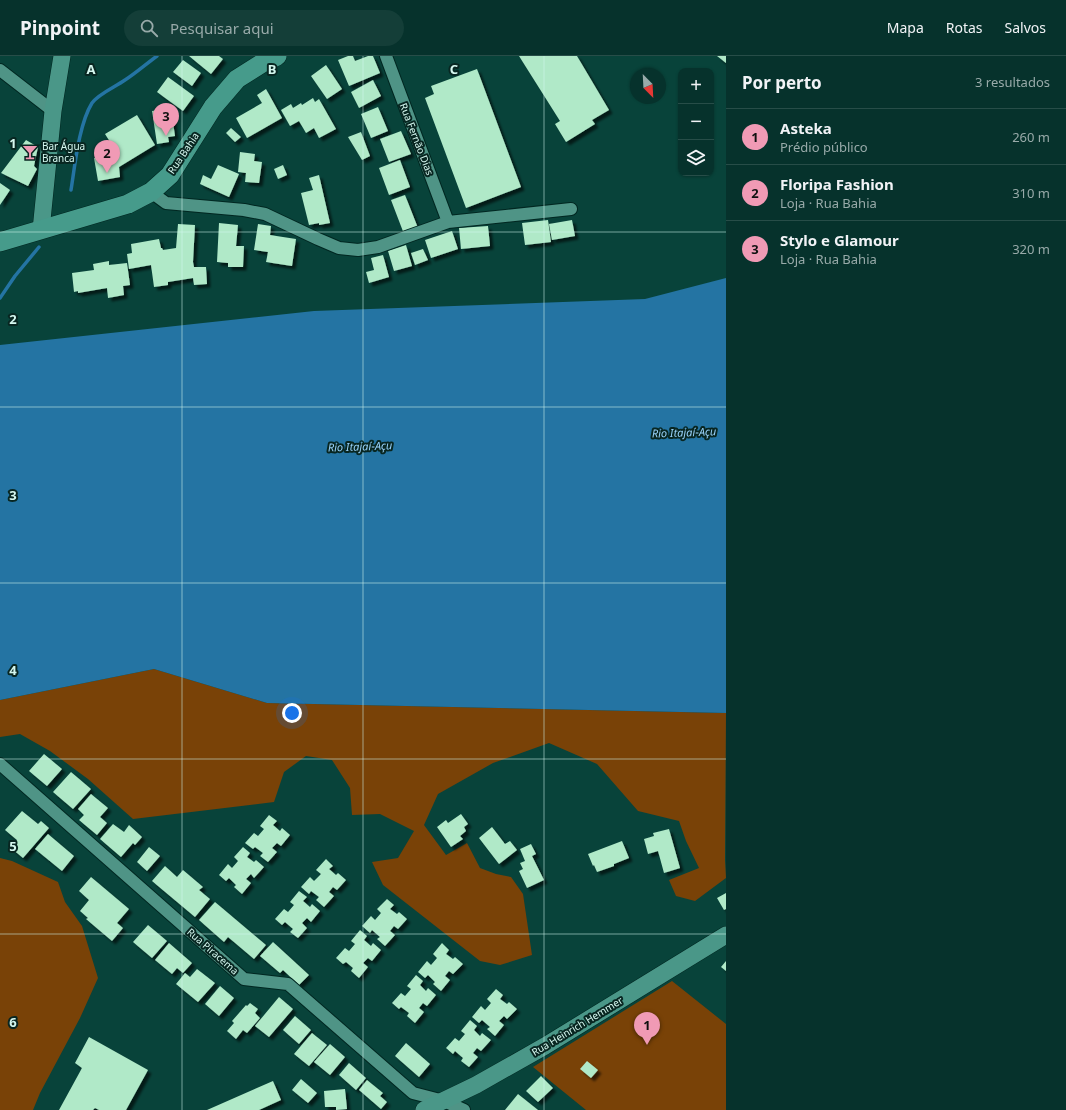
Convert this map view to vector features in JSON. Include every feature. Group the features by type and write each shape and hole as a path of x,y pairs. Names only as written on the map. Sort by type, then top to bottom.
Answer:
{"main road":[{"name":"Rua Bahia","path":"0,242 128,204 151,192 170,174 213,107 237,79 276,56"}],"street":[{"path":"40,230 53,111 62,56"},
{"name":"Rua Fernão Dias","path":"386,56 448,222"},
{"path":"0,70 53,111"},
{"path":"151,192 166,203 244,210 265,214 339,248 358,250 378,247 448,222 571,209"},
{"name":"Rua Piracema","path":"0,764 244,979 288,984 413,1093 444,1101 464,1110"},
{"name":"Rua Heinrich Hemmer","path":"424,1110 476,1085 552,1042 726,935"}],"shaded area":[{"path":"154,669 267,703 726,713 726,878 695,901 676,896 669,880 699,868 686,841 679,821 638,811 597,764 549,743 493,763 438,794 424,825 446,855 467,843 480,868 496,874 511,877 523,894 532,955 500,965 480,961 383,885 372,862 398,858 414,831 380,814 352,815 350,788 332,760 306,756 284,772 274,802 133,819 88,779 50,751 20,734 0,737 0,700"},
{"path":"0,858 12,861 58,882 65,902 82,926 98,978 80,1018 40,1093 33,1110 0,1110"},
{"path":"672,981 726,1024 726,1110 586,1110 533,1067"}],"water":[{"name":"Rio Itajaí-Açu","path":"726,278 726,713 267,703 154,669 0,700 0,345 314,311 645,299"}],"building":[{"path":"189,56 219,56 223,59 211,74"},
{"path":"348,56 353,56 355,61 368,56 373,56 380,73 349,86 338,60"},
{"path":"519,56 577,56 609,110 592,120 595,124 566,142 555,124 560,121"},
{"path":"717,56 726,56 726,63"},
{"path":"183,60 201,73 192,86 173,72"},
{"path":"326,65 342,89 327,99 311,76"},
{"path":"477,69 521,187 466,208 425,98 434,94 431,86"},
{"path":"168,77 194,96 183,111 157,92"},
{"path":"373,80 381,96 359,108 351,92"},
{"path":"266,89 282,118 247,138 236,118 262,103 257,95"},
{"path":"313,98 315,102 319,99 336,129 319,138 314,128 306,133 299,121 290,126 281,110 291,104 293,108 301,103 302,105"},
{"path":"378,107 388,131 371,138 361,114"},
{"path":"171,108 175,136 168,137 169,142 157,144 152,111"},
{"path":"137,115 155,145 119,167 120,177 98,181 94,158 117,153 105,134"},
{"path":"231,128 241,137 235,142 226,133"},
{"path":"401,131 411,154 389,162 380,139"},
{"path":"361,132 370,156 362,160 348,137"},
{"path":"26,140 38,147 34,166 37,169 28,186 1,173"},
{"path":"240,152 255,154 254,161 262,162 259,183 245,182 246,173 238,172"},
{"path":"400,160 410,187 389,195 379,168"},
{"path":"218,165 239,174 229,197 200,184 203,175 211,179"},
{"path":"283,165 287,175 278,179 274,169"},
{"path":"319,175 330,223 309,225 301,193 313,190 309,178"},
{"path":"0,183 10,190 0,205"},
{"path":"405,195 418,228 404,234 391,200"},
{"path":"548,220 551,242 525,245 522,223"},
{"path":"572,220 575,236 552,240 549,224"},
{"path":"219,223 238,225 236,246 244,246 243,267 228,267 228,263 217,262"},
{"path":"178,224 195,225 194,267 206,267 207,284 194,285 193,278 168,282 168,285 154,287 151,265 129,269 127,254 132,253 131,244 159,239 163,250 176,248"},
{"path":"258,224 271,226 270,235 296,239 292,266 266,262 268,252 254,250"},
{"path":"488,226 490,246 461,249 459,228"},
{"path":"452,231 458,249 431,258 425,240"},
{"path":"406,245 412,266 394,271 388,251"},
{"path":"423,249 428,260 415,265 411,253"},
{"path":"383,255 389,277 369,283 366,272 374,270 371,258"},
{"path":"109,261 109,265 127,263 130,285 123,286 124,295 108,298 107,288 78,293 78,291 74,292 72,273 94,270 93,264"},
{"path":"44,754 62,769 47,786 29,771"},
{"path":"71,772 91,789 73,809 53,792"},
{"path":"91,794 108,808 100,817 107,823 97,835 79,820 84,815 78,809"},
{"path":"22,811 38,824 41,821 49,828 23,858 11,848 17,840 5,830"},
{"path":"461,814 468,824 464,827 466,831 460,836 463,839 451,847 437,827 446,820 448,823"},
{"path":"269,815 277,821 273,825 280,831 282,828 290,835 281,846 277,843 272,848 277,852 268,862 260,856 263,853 255,847 253,849 245,843 254,833 258,836 264,829 260,826"},
{"path":"113,824 124,832 129,825 142,837 135,845 133,843 121,857 100,839"},
{"path":"492,827 505,844 510,841 517,850 499,864 479,838"},
{"path":"669,829 680,868 664,873 658,851 648,854 644,839 654,836 653,833"},
{"path":"48,834 74,856 62,871 35,849"},
{"path":"622,841 629,858 614,864 614,866 597,872 588,854"},
{"path":"531,844 536,854 532,856 544,880 527,888 519,871 523,869 520,863 525,861 520,849"},
{"path":"149,847 160,856 147,871 137,862"},
{"path":"243,847 250,853 247,857 254,862 256,860 264,867 254,878 251,874 246,879 251,883 242,894 234,887 236,885 229,878 226,881 219,875 228,864 232,868 238,861 234,857"},
{"path":"326,859 333,866 329,869 336,875 338,873 346,880 337,890 333,887 329,892 334,896 324,907 316,900 319,897 311,891 309,894 301,887 310,877 314,881 321,874 316,870"},
{"path":"165,866 177,877 183,870 203,887 199,890 210,899 195,917 152,881"},
{"path":"91,877 129,909 117,923 123,928 112,941 86,919 88,918 80,911 89,900 79,891"},
{"path":"299,891 307,897 303,901 310,907 312,904 320,911 311,922 307,918 302,923 307,928 298,938 290,932 293,929 285,922 282,925 275,919 284,909 288,912 294,905 290,902"},
{"path":"726,893 726,909 724,910 717,898"},
{"path":"387,899 394,905 390,909 397,914 399,912 407,919 398,929 394,926 390,931 395,935 385,946 377,939 380,937 372,930 370,933 362,926 371,916 375,920 381,913 377,909"},
{"path":"215,902 266,945 254,959 228,937 224,942 199,920"},
{"path":"148,925 167,941 152,958 133,942"},
{"path":"360,930 367,936 364,940 371,946 373,943 381,950 372,961 368,958 363,963 368,967 359,978 351,971 353,968 346,962 343,964 336,958 345,948 349,951 355,944 351,941"},
{"path":"273,942 309,975 299,985 283,970 280,973 260,956"},
{"path":"169,943 192,963 183,973 177,968 172,974 155,960"},
{"path":"442,943 449,950 446,954 453,959 455,957 463,964 453,974 449,971 445,976 450,980 441,991 433,984 435,982 428,975 425,978 418,972 427,961 431,965 437,958 433,954"},
{"path":"726,961 726,971 721,967"},
{"path":"197,969 215,983 198,1002 176,984 185,973 190,977"},
{"path":"416,975 423,981 420,985 426,991 428,988 436,995 427,1006 423,1003 419,1008 424,1012 415,1023 407,1016 409,1013 401,1007 399,1009 392,1003 401,993 405,996 411,989 407,986"},
{"path":"220,986 234,998 219,1016 205,1004"},
{"path":"496,989 503,995 500,999 507,1004 509,1002 517,1009 507,1019 504,1016 499,1021 504,1025 495,1036 487,1029 490,1027 482,1020 479,1023 472,1017 481,1006 485,1010 491,1003 487,999"},
{"path":"279,997 293,1009 269,1037 255,1026"},
{"path":"250,1003 258,1009 255,1013 260,1018 247,1033 243,1030 236,1039 227,1031 234,1023 232,1021 246,1005 247,1006"},
{"path":"295,1016 311,1030 299,1044 283,1030"},
{"path":"470,1020 477,1026 474,1030 480,1036 482,1033 491,1040 481,1051 477,1048 473,1053 478,1057 469,1067 461,1061 463,1058 455,1051 453,1054 446,1048 455,1038 459,1041 465,1034 461,1031"},
{"path":"312,1033 327,1045 309,1066 294,1054"},
{"path":"89,1037 148,1070 126,1110 99,1110 95,1108 93,1110 59,1110 82,1068 75,1063"},
{"path":"406,1043 430,1064 419,1077 395,1056"},
{"path":"330,1044 345,1057 330,1075 314,1062"},
{"path":"587,1061 598,1070 591,1078 580,1069"},
{"path":"349,1063 366,1078 356,1090 339,1075"},
{"path":"541,1076 553,1088 538,1102 526,1091"},
{"path":"301,1079 317,1093 308,1103 292,1090"},
{"path":"367,1080 383,1093 380,1096 387,1102 381,1109 359,1090"},
{"path":"273,1081 281,1100 259,1110 207,1110"},
{"path":"345,1089 347,1109 336,1110 336,1107 325,1107 324,1091"},
{"path":"518,1094 538,1110 505,1110"}],"waterway":[{"path":"71,190 81,133 92,103 98,97 121,83 157,56"},
{"path":"0,298 15,276 39,247"}],"place":[{"name":"Stylo e Glamour","path":"166,136"},
{"name":"Bar Água Branca","path":"30,152"},
{"name":"Floripa Fashion","path":"107,173"},
{"name":"Asteka","path":"647,1045"}]}
